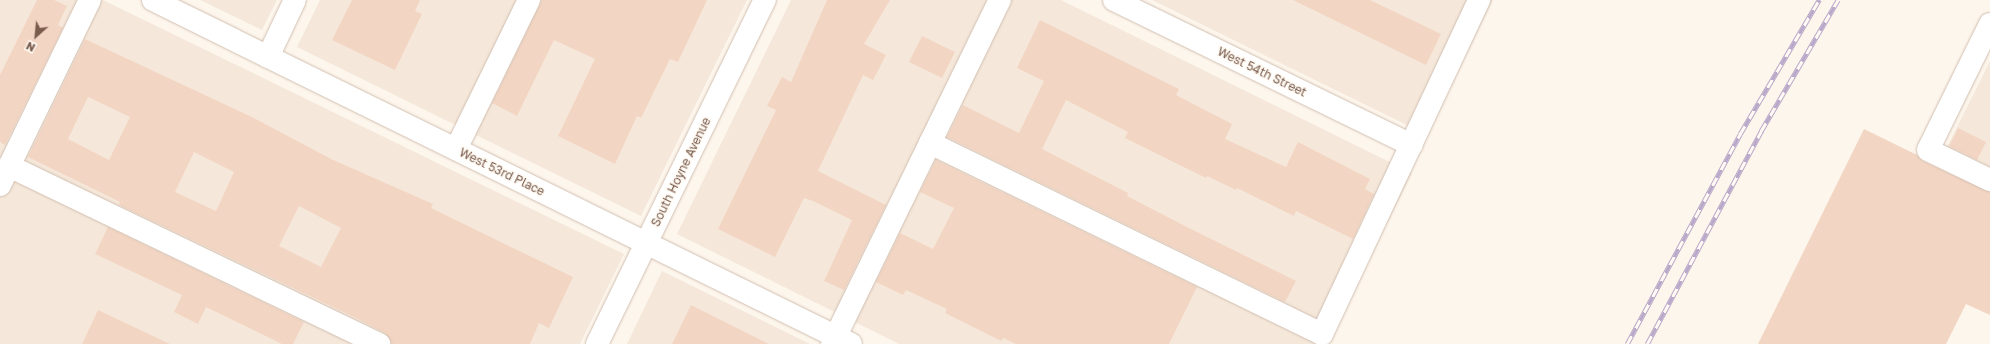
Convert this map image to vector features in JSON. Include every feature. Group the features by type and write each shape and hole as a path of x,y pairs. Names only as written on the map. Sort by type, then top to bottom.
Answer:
{"street":[{"path":"0,185 90,0"},
{"name":"West 53rd Place","path":"153,0 646,243 840,342"},
{"path":"268,56 295,0"},
{"path":"456,149 529,0"},
{"name":"South Hoyne Avenue","path":"597,344 765,0"},
{"path":"840,342 930,143 1000,0"},
{"name":"West 54th Street","path":"1114,0 1411,145"},
{"path":"930,143 1322,334 1479,0"},
{"path":"1990,24 1928,150 1990,180"},
{"path":"9,166 379,344"}],"shaded area":[{"path":"0,0 103,0 624,254 580,344 0,344"},
{"path":"200,0 277,0 262,30"},
{"path":"320,0 747,0 641,216 297,47"},
{"path":"791,0 1061,0 1412,173 1327,344 899,344 677,234"},
{"path":"1152,0 1493,0 1427,135"},
{"path":"1990,61 1990,180 1942,157"},
{"path":"662,271 810,344 627,344"}],"building":[{"path":"37,0 54,0 67,6 58,25 63,28 5,145 0,142 0,75"},
{"path":"352,0 420,0 415,11 422,14 395,70 332,40"},
{"path":"542,0 707,0 678,62 670,59 641,118 637,116 615,164 558,136 595,59 554,40 517,116 492,103"},
{"path":"827,0 890,0 864,44 886,55 873,80 863,75 818,171 886,205 844,290 824,281 852,220 813,201 804,198 775,257 718,229 776,110 767,106 782,77 791,82"},
{"path":"1293,0 1370,0 1441,34 1426,65"},
{"path":"1040,20 1179,89 1176,95 1232,124 1225,139 1286,167 1298,142 1370,179 1365,189 1374,194 1353,239 1296,211 1294,216 1237,188 1236,190 1207,176 1206,178 1125,138 1128,132 1066,100 1042,149 1128,193 1127,196 1296,281 1285,302 947,137 963,105 1019,133 1044,81 1017,68"},
{"path":"922,36 955,52 942,78 909,62"},
{"path":"85,39 254,118 331,159 433,204 431,208 573,277 549,328 539,323 530,344 391,344 385,333 354,317 119,205 120,202 28,157","holes":["88,97 130,117 109,160 68,139","194,152 234,172 216,211 175,192","299,206 341,228 321,267 279,246"]},
{"path":"1958,128 1986,142 1977,160 1949,146"},
{"path":"1864,129 1917,155 1923,161 1990,192 1990,315 1966,304 1946,344 1758,344"},
{"path":"936,160 1197,287 1169,344 1016,344 1003,338 1001,341 945,313 947,309 906,290 903,295 876,282 900,233 933,249 954,208 920,192"},
{"path":"108,227 304,322 293,344 282,344 206,307 198,324 174,312 182,295 95,254"},
{"path":"691,305 769,344 672,344"},
{"path":"98,310 170,344 82,344"}],"railway":[{"path":"1627,344 1740,134 1819,0"},
{"path":"1647,344 1761,131 1838,0"}]}
